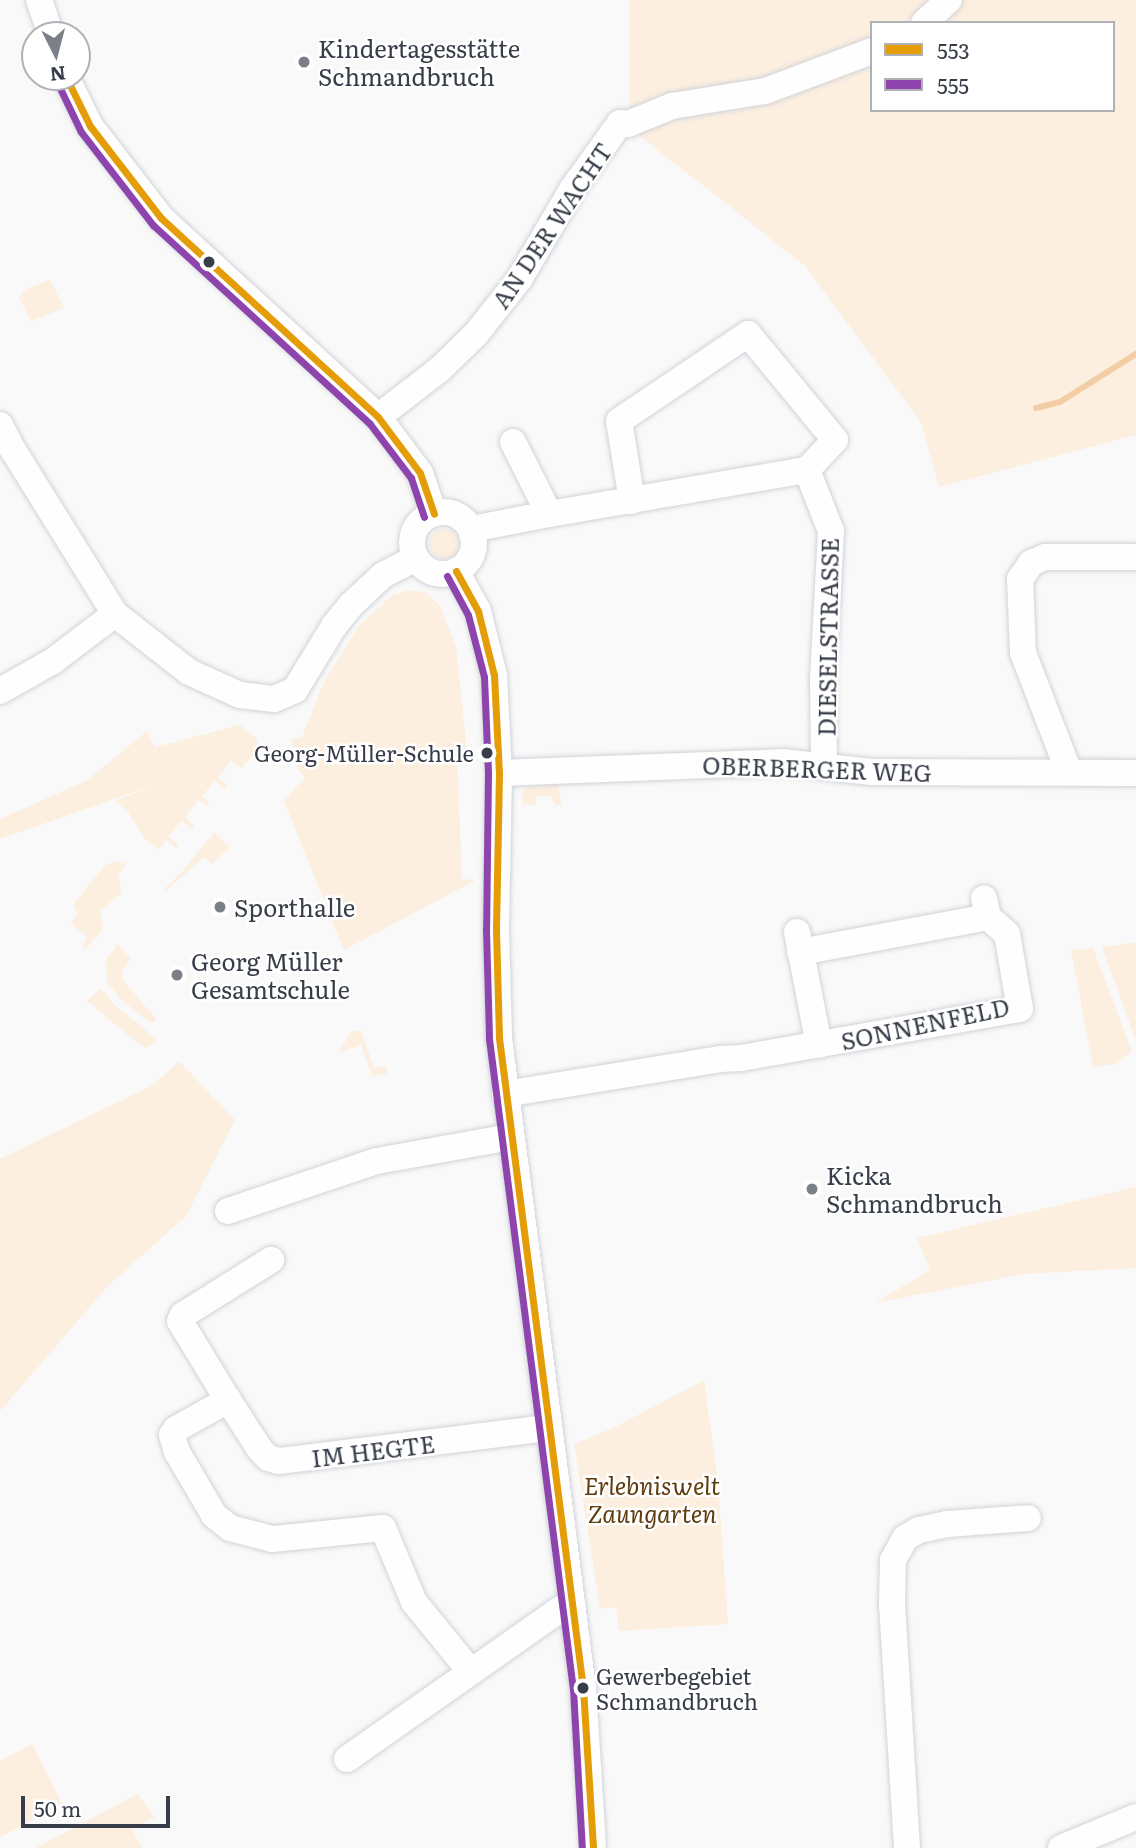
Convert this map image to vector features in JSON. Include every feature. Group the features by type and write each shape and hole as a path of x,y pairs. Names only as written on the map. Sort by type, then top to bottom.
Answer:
{"street":[{"path":"40,0 47,21"},
{"path":"926,21 949,0"},
{"name":"AN DER WACHT","path":"378,417 440,369 476,334 520,278 573,188 620,123 628,124 672,106 765,91 870,52"},
{"path":"73,91 90,126 161,218 378,417 420,473 434,514"},
{"path":"472,534 482,527 549,514 632,501 807,470 835,440 748,334 619,421 632,501"},
{"path":"0,425 6,453 115,614 173,661 206,682 240,695 274,699 300,685 334,626 351,605 383,575 416,558"},
{"path":"513,442 549,514"},
{"name":"DIESELSTRASSE","path":"807,470 831,531 823,678 824,766"},
{"path":"434,514 452,514 460,518 472,534 470,557 456,571 435,573 426,569 416,558 413,536 422,521 434,514"},
{"path":"1069,772 1023,653 1020,579 1031,563 1045,557 1136,557"},
{"path":"456,571 478,611 490,653 499,773 497,995 505,1094 583,1688 593,1848"},
{"path":"3,682 53,661 115,614"},
{"name":"OBERBERGER WEG","path":"499,773 782,762 871,772 1136,773"},
{"name":"SONNENFELD","path":"505,1094 720,1059 741,1058 819,1045 1020,1009 1007,934 986,907 798,942 819,1045"},
{"path":"228,1211 377,1161 511,1137"},
{"name":"IM HEGTE","path":"271,1260 183,1315 180,1321 228,1400 268,1458 279,1461 549,1428"},
{"path":"228,1400 176,1429 172,1435 177,1452 214,1516 230,1528 272,1539 383,1528 414,1602 471,1672"},
{"path":"907,1848 892,1595 894,1560 905,1538 919,1530 947,1524 1028,1518"},
{"path":"347,1759 559,1611 572,1606"},
{"path":"1060,1848 1136,1817"}],"green space":[{"path":"630,0 943,0 920,21 870,21 870,48 766,87 629,110"},
{"path":"951,0 1136,0 1136,435 939,487 921,422 804,265 626,125 870,55 870,112 1115,112 1115,21 930,21"},
{"path":"50,280 64,308 31,321 19,298 27,288"},
{"path":"444,529 450,530 458,538 458,550 450,558 444,559 438,558 430,550 429,544 430,538 438,530"},
{"path":"410,590 426,592 440,606 456,646 467,752 457,750 462,879 476,880 344,950 284,801 305,777 298,769 291,739 302,737 324,682 358,627 392,595"},
{"path":"240,725 255,737 260,747 242,768 231,761 218,777 228,786 225,789 215,781 202,796 209,802 207,806 198,800 185,818 194,825 192,829 181,821 168,837 179,845 176,848 166,840 158,850 146,840 128,812 115,801 163,782 0,839 0,819 86,781 147,731 155,747"},
{"path":"558,781 562,806 555,805 552,796 536,796 535,805 523,805 522,792 526,788"},
{"path":"214,832 230,848 211,864 205,857 165,891 164,889 181,873"},
{"path":"115,861 126,864 118,875 122,892 100,911 103,929 85,950 82,947 87,937 71,923 78,914 73,905 104,866"},
{"path":"1136,942 1136,1041 1102,947"},
{"path":"118,944 131,959 122,970 123,980 156,1019 155,1022 148,1021 120,999 107,981 106,960"},
{"path":"1093,948 1132,1051 1115,1064 1093,1067 1071,950"},
{"path":"101,988 115,1005 156,1039 155,1043 144,1048 87,1001"},
{"path":"352,1031 361,1031 374,1068 386,1066 387,1074 372,1076 361,1045 338,1053"},
{"path":"179,1061 235,1120 186,1216 107,1287 0,1411 0,1159 153,1085"},
{"path":"1136,1187 1136,1268 1025,1274 875,1303 930,1270 917,1238"},
{"name":"Erlebniswelt Zaungarten","path":"704,1380 718,1481 728,1624 619,1631 616,1607 600,1609 574,1444 615,1427"},
{"path":"32,1744 62,1804 0,1837 0,1761"},
{"path":"138,1794 155,1817 132,1829 142,1848 35,1848"}],"waterway":[{"path":"1036,408 1060,402 1136,354"}],"transit line":[{"name":"555","path":"61,91 81,132 153,225 370,424 411,478 424,517"},
{"name":"553","path":"73,91 90,126 161,218 378,417 420,473 434,514"},
{"name":"553","path":"456,571 478,611 494,675 499,773 496,930 499,1038 583,1688 593,1848"},
{"name":"555","path":"447,576 468,615 484,677 488,773 486,930 489,1039 573,1689 582,1848"}],"place":[{"name":"Kindertagesstätte Schmandbruch","path":"304,62"},
{"name":"Georg-Müller-Schule","path":"487,753"},
{"name":"Sporthalle","path":"220,907"},
{"name":"Georg Müller Gesamtschule","path":"177,975"},
{"name":"Kicka Schmandbruch","path":"812,1189"},
{"name":"Gewerbegebiet Schmandbruch","path":"583,1688"}]}
